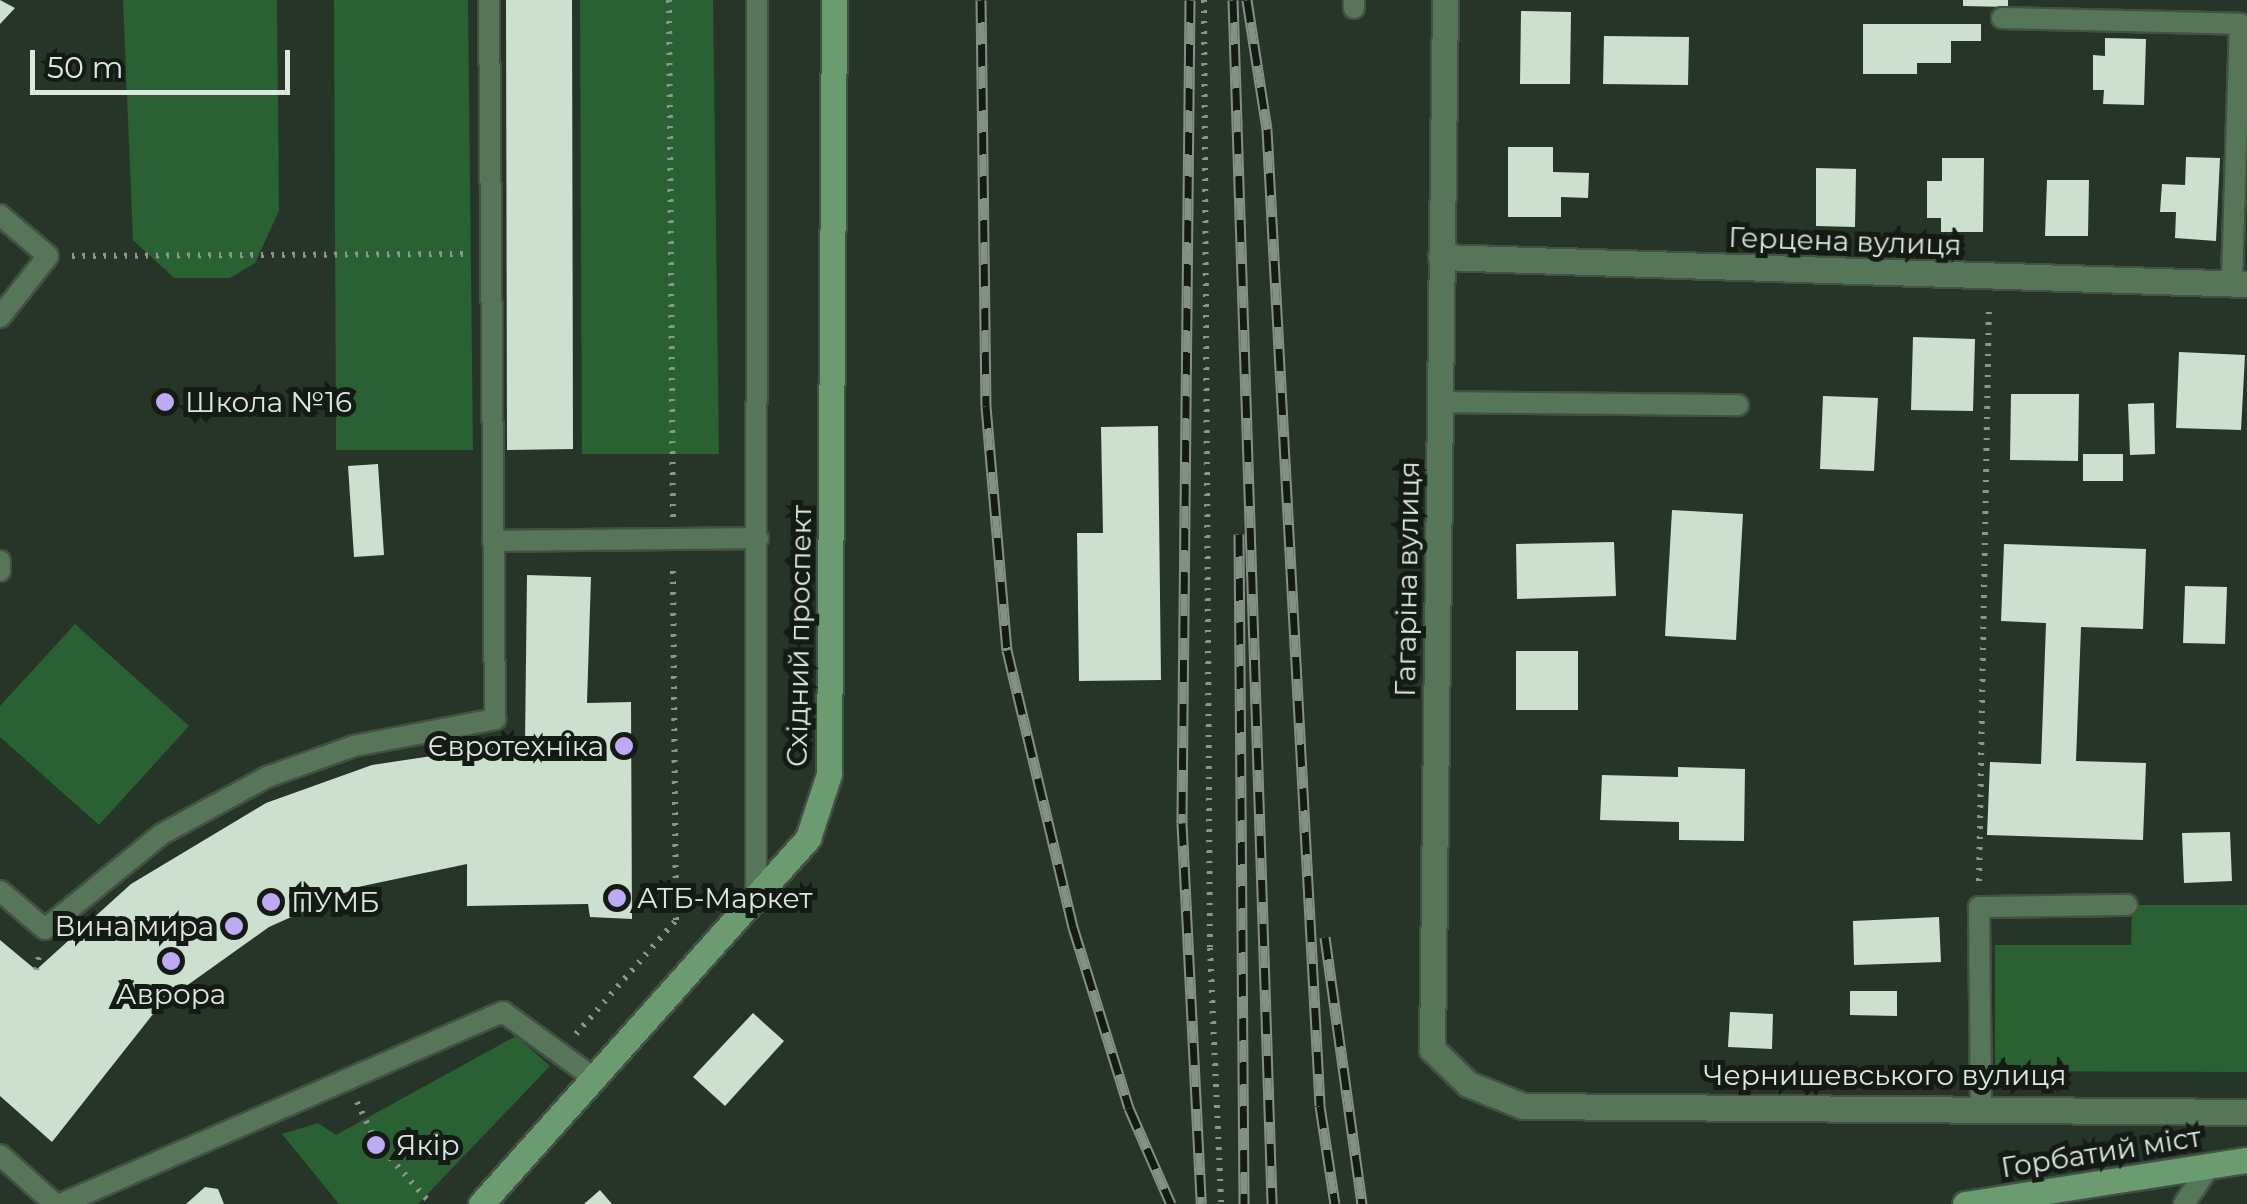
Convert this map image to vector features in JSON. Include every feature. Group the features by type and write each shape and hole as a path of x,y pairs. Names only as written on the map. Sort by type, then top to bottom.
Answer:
{"main road":[{"name":"Східний проспект","path":"481,1204 756,903 808,838 829,774 834,0"},
{"name":"Горбатий міст","path":"1965,1204 2247,1160"}],"street":[{"name":"Гагаріна вулиця","path":"1445,0 1432,1049 1468,1084 1523,1106"},
{"name":"Герцена вулиця","path":"1441,257 2240,284"},
{"name":"Чернишевського вулиця","path":"1523,1106 1981,1103 2247,1112"}],"lane":[{"path":"0,891 44,929 162,834 267,777 354,746 495,720 490,0"},
{"path":"756,903 758,0"},
{"path":"2002,18 2240,24 2240,284"},
{"path":"0,215 48,256 0,317"},
{"path":"1438,402 1738,405"},
{"path":"493,541 758,538"},
{"path":"0,562 0,572"},
{"path":"1981,1103 1979,907 2127,905"},
{"path":"0,1155 58,1204 503,1012 594,1078"},
{"path":"2184,1204 2210,1165"}],"path":[{"path":"1204,0 1210,948 1221,1204"},
{"path":"48,256 491,254"},
{"path":"1979,907 1989,275"},
{"path":"347,1080 376,1147 431,1204"}],"green space":[{"path":"123,0 277,0 279,211 255,263 230,278 174,278 133,240"},
{"path":"334,0 468,0 473,450 336,450"},
{"path":"580,0 713,0 719,454 582,454"},
{"path":"75,624 189,726 99,825 0,737 0,706"},
{"path":"2132,905 2247,905 2247,1072 1995,1071 1995,945 2131,945"},
{"path":"516,1036 550,1066 418,1204 339,1204 282,1134 318,1123 336,1135"}],"building":[{"path":"0,0 15,8 0,24"},
{"path":"506,0 572,0 573,449 507,450"},
{"path":"1963,0 2008,0 2008,7 1963,6"},
{"path":"1521,11 1571,12 1570,84 1520,84"},
{"path":"1863,24 1981,24 1981,41 1951,41 1951,63 1917,63 1917,74 1863,74"},
{"path":"1604,36 1689,37 1688,85 1603,84"},
{"path":"2105,38 2146,39 2144,105 2103,104 2104,90 2093,90 2093,55 2105,56"},
{"path":"1508,147 1553,147 1553,172 1589,173 1588,198 1561,197 1561,217 1508,217"},
{"path":"2186,157 2220,158 2216,241 2175,238 2176,212 2160,212 2162,184 2185,185"},
{"path":"1942,158 1984,158 1983,232 1941,232 1941,218 1927,218 1927,181 1942,181"},
{"path":"1816,168 1856,169 1855,227 1816,226"},
{"path":"2047,180 2089,180 2088,236 2045,236"},
{"path":"1913,337 1975,339 1973,411 1911,410"},
{"path":"2179,352 2245,355 2241,430 2176,428"},
{"path":"2011,394 2079,394 2078,461 2010,460"},
{"path":"1823,396 1878,398 1874,471 1820,469"},
{"path":"2154,403 2155,454 2130,455 2128,404"},
{"path":"1158,426 1161,680 1079,681 1077,533 1103,533 1101,427"},
{"path":"2083,454 2123,454 2123,481 2083,481"},
{"path":"378,464 384,555 354,557 348,466"},
{"path":"1672,510 1743,514 1736,640 1665,636"},
{"path":"1614,542 1616,596 1517,599 1516,544"},
{"path":"2004,544 2146,549 2143,629 2081,627 2076,761 2146,763 2143,840 1987,835 1990,762 2041,764 2046,623 2001,621"},
{"path":"527,575 591,577 587,703 631,702 632,919 590,917 588,904 467,906 467,864 358,887 269,927 161,1004 52,1142 0,1096 0,940 36,970 131,884 266,803 372,765 525,742"},
{"path":"2185,586 2227,587 2225,644 2183,643"},
{"path":"1516,651 1578,651 1578,710 1516,710"},
{"path":"1678,767 1745,769 1744,841 1679,840 1679,822 1600,820 1602,775 1678,777"},
{"path":"2230,832 2232,881 2184,883 2182,833"},
{"path":"1939,917 1941,962 1854,965 1853,921"},
{"path":"1850,991 1897,991 1897,1016 1850,1015"},
{"path":"1730,1012 1773,1014 1772,1049 1728,1047"},
{"path":"753,1013 784,1041 725,1106 693,1077"},
{"path":"205,1187 218,1189 224,1204 186,1204"},
{"path":"600,1190 612,1204 584,1204"}],"railway":[{"path":"981,0 986,406 1007,650 1073,927 1129,1108 1171,1204"},
{"path":"1190,0 1182,823 1201,1204"},
{"path":"1233,0 1272,1204"},
{"path":"1247,0 1267,129 1320,1106 1335,1204"},
{"path":"1239,534 1244,1204"},
{"path":"1325,937 1362,1204"}],"place":[{"name":"Школа №16","path":"165,402"},
{"name":"Євротехніка","path":"624,746"},
{"name":"АТБ-Маркет","path":"617,898"},
{"name":"ПУМБ","path":"271,902"},
{"name":"Вина мира","path":"234,926"},
{"name":"Аврора","path":"171,961"},
{"name":"Якір","path":"376,1145"}]}
